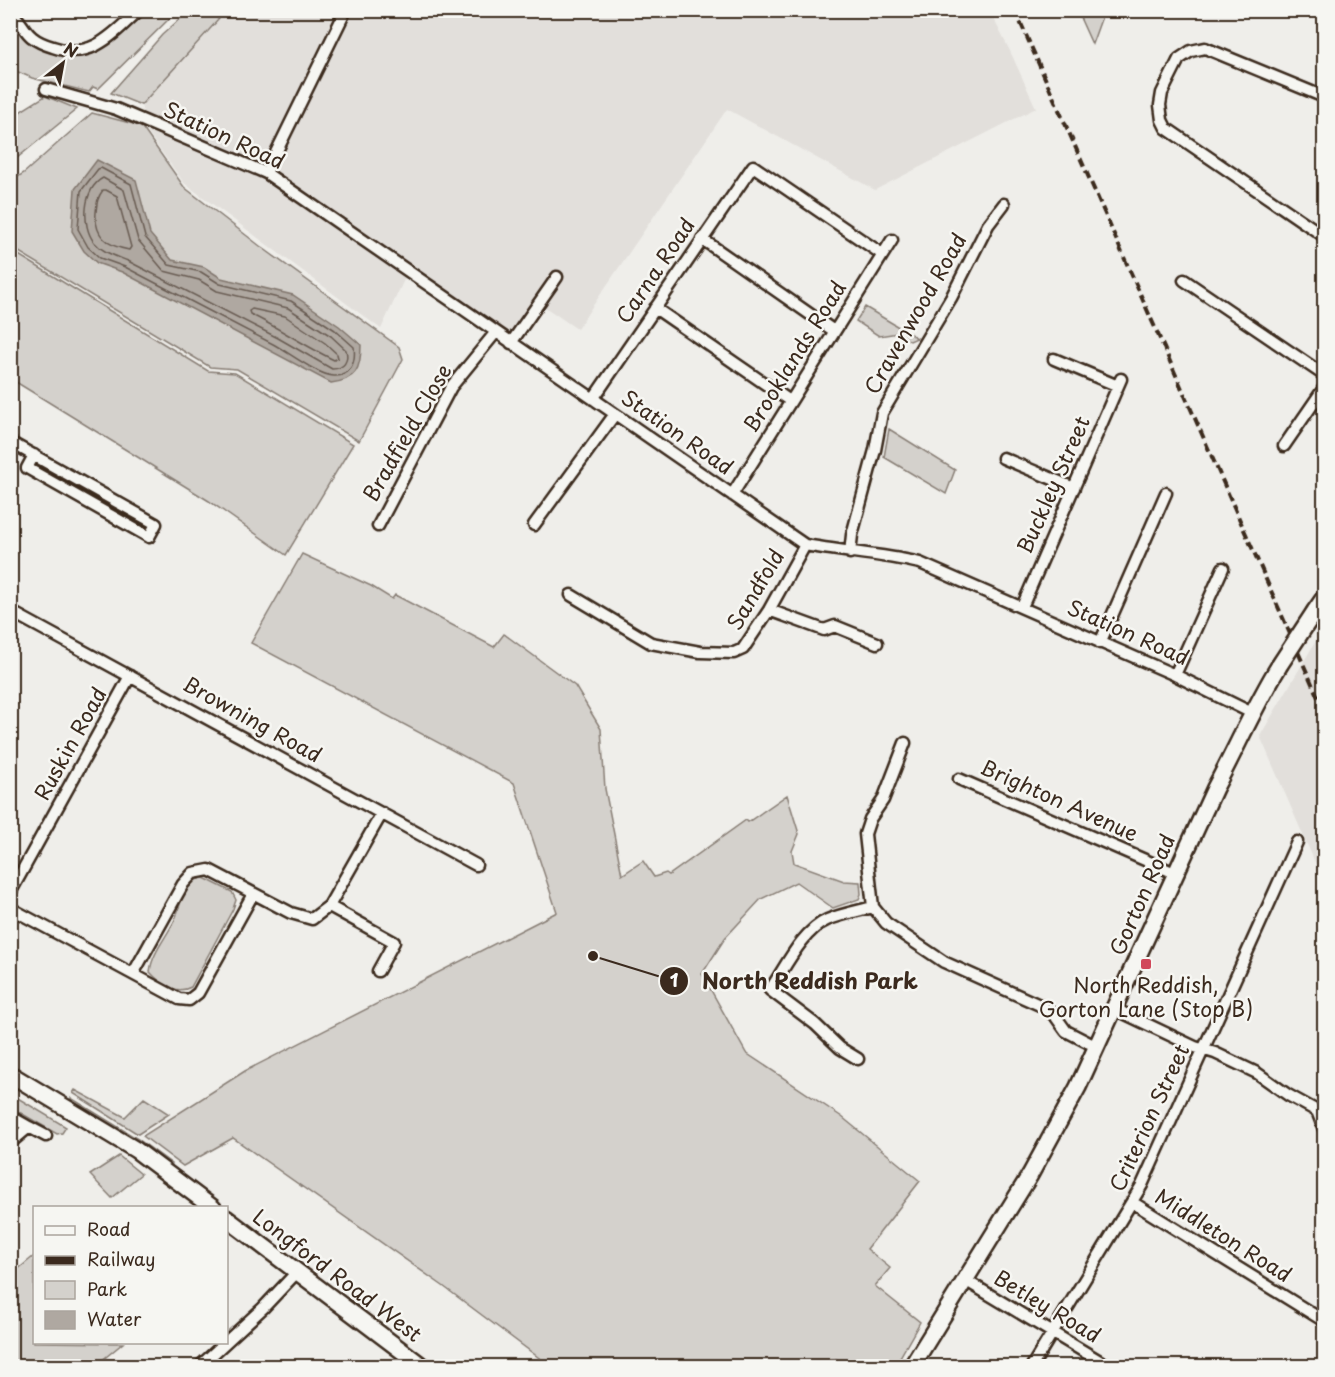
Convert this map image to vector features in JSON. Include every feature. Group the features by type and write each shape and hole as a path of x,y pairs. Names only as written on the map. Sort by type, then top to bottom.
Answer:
{"main road":[{"name":"Gorton Road","path":"912,1366 1030,1175 1097,1047 1252,712 1279,666 1322,603"},
{"path":"10,1074 136,1150 210,1206"},
{"name":"Longford Road West","path":"228,1220 422,1366"}],"street":[{"path":"10,12 32,37 45,45 72,52 98,45 139,10"},
{"path":"266,173 346,10"},
{"path":"1324,97 1205,48 1191,51 1179,59 1162,93 1160,112 1166,128 1324,236"},
{"name":"Station Road","path":"46,89 116,109 266,173 805,545 850,553 888,556 921,563 1175,675 1252,712"},
{"name":"Carna Road","path":"593,399 753,166 882,254"},
{"name":"Cravenwood Road","path":"850,553 852,535 873,460 882,413 951,298 988,225 1004,204"},
{"path":"702,239 834,331"},
{"name":"Brooklands Road","path":"732,495 892,240"},
{"path":"511,343 557,277"},
{"path":"1184,280 1324,375"},
{"path":"655,308 790,401"},
{"name":"Bradfield Close","path":"378,526 451,387 496,332"},
{"name":"Buckley Street","path":"1022,607 1120,383 1054,359"},
{"path":"1284,446 1324,388"},
{"path":"534,525 615,414"},
{"path":"10,442 34,455 156,524 149,537 27,468 34,455"},
{"path":"1003,458 1074,488"},
{"path":"1100,643 1166,493"},
{"name":"Sandfold","path":"571,595 651,643 700,652 734,653 743,649 805,545"},
{"path":"1175,675 1223,568"},
{"path":"768,610 824,630 835,626 877,644"},
{"name":"Browning Road","path":"10,611 476,864"},
{"name":"Ruskin Road","path":"10,893 130,676"},
{"path":"905,743 883,800 870,819 865,834 873,907 886,923 944,962 1044,1007 1056,1017 1066,1031 1097,1047"},
{"name":"Brighton Avenue","path":"958,779 1177,874"},
{"path":"133,974 183,884 193,873 208,870 291,914 312,919 329,906 382,813"},
{"name":"Criterion Street","path":"1032,1366 1143,1185 1297,842"},
{"path":"10,908 179,999 189,1000 198,993 253,894"},
{"path":"329,906 394,942 378,971"},
{"path":"858,1059 840,1048 814,1024 770,990 802,942 815,927 827,920 873,907"},
{"path":"1115,1009 1257,1072 1288,1095 1320,1107 1324,1129"},
{"path":"15,1119 46,1136"},
{"path":"10,1143 29,1127"},
{"name":"Middleton Road","path":"1132,1202 1324,1321"},
{"path":"228,1340 297,1272"},
{"name":"Betley Road","path":"965,1280 1108,1366"},
{"path":"200,1366 224,1344"}],"shaded area":[{"path":"989,10 1036,108 875,190 727,109 577,329 542,305 510,338 409,269 381,329 184,183 148,133 141,105 219,19 209,13 211,11"},
{"path":"1324,627 1324,883 1260,736"}],"green space":[{"path":"149,11 177,11 98,89 93,87 89,92 32,78 11,69 10,55 19,26 27,35 83,54 100,49 114,41"},
{"path":"189,11 211,11 209,13 219,19 141,105 111,93 162,35"},
{"path":"1077,11 1104,11 1092,44"},
{"path":"45,96 77,109 11,163 11,124 21,111"},
{"path":"92,113 141,126 184,187 260,246 399,347 403,359 359,441 237,369 210,367 16,250 11,257 10,182 24,173"},
{"path":"17,254 208,371 235,373 353,444 286,555 209,501 11,379 11,264"},
{"path":"865,307 917,338 910,341 898,333 879,336 856,321"},
{"path":"889,429 955,470 946,494 884,457"},
{"path":"302,554 371,586 392,599 395,595 494,647 504,634 575,686 601,729 605,789 622,875 643,861 654,877 666,873 669,875 746,820 748,822 787,795 799,834 792,851 794,863 844,881 860,882 859,899 833,908 796,882 761,899 725,938 702,974 746,1053 842,1117 920,1181 867,1249 890,1268 875,1286 920,1322 895,1366 853,1366 836,1359 832,1366 550,1366 443,1286 233,1138 183,1166 143,1136 245,1071 557,912 514,783 251,643"},
{"path":"204,878 232,892 236,900 191,987 174,989 159,981 150,972 151,965 173,924 188,886 197,879"},
{"path":"75,1090 125,1117 144,1098 169,1114 138,1134 73,1093"},
{"path":"11,1094 66,1127 62,1133 57,1134 14,1109 11,1115"},
{"path":"71,1098 138,1139 172,1164 169,1166 70,1102"},
{"path":"119,1156 141,1174 112,1198 90,1175"},
{"path":"33,1257 33,1344 122,1344 95,1366 11,1366 11,1275"}],"water":[{"path":"97,160 136,180 150,234 172,260 204,267 221,278 293,295 339,326 361,345 360,361 355,372 346,379 331,383 122,272 97,263 84,251 72,231 75,189"}],"railway":[{"path":"1015,10 1324,711"}],"place":[{"name":"North Reddish Park","path":"593,956"},
{"name":"North Reddish, Gorton Lane (Stop B)","path":"1146,964"}]}
